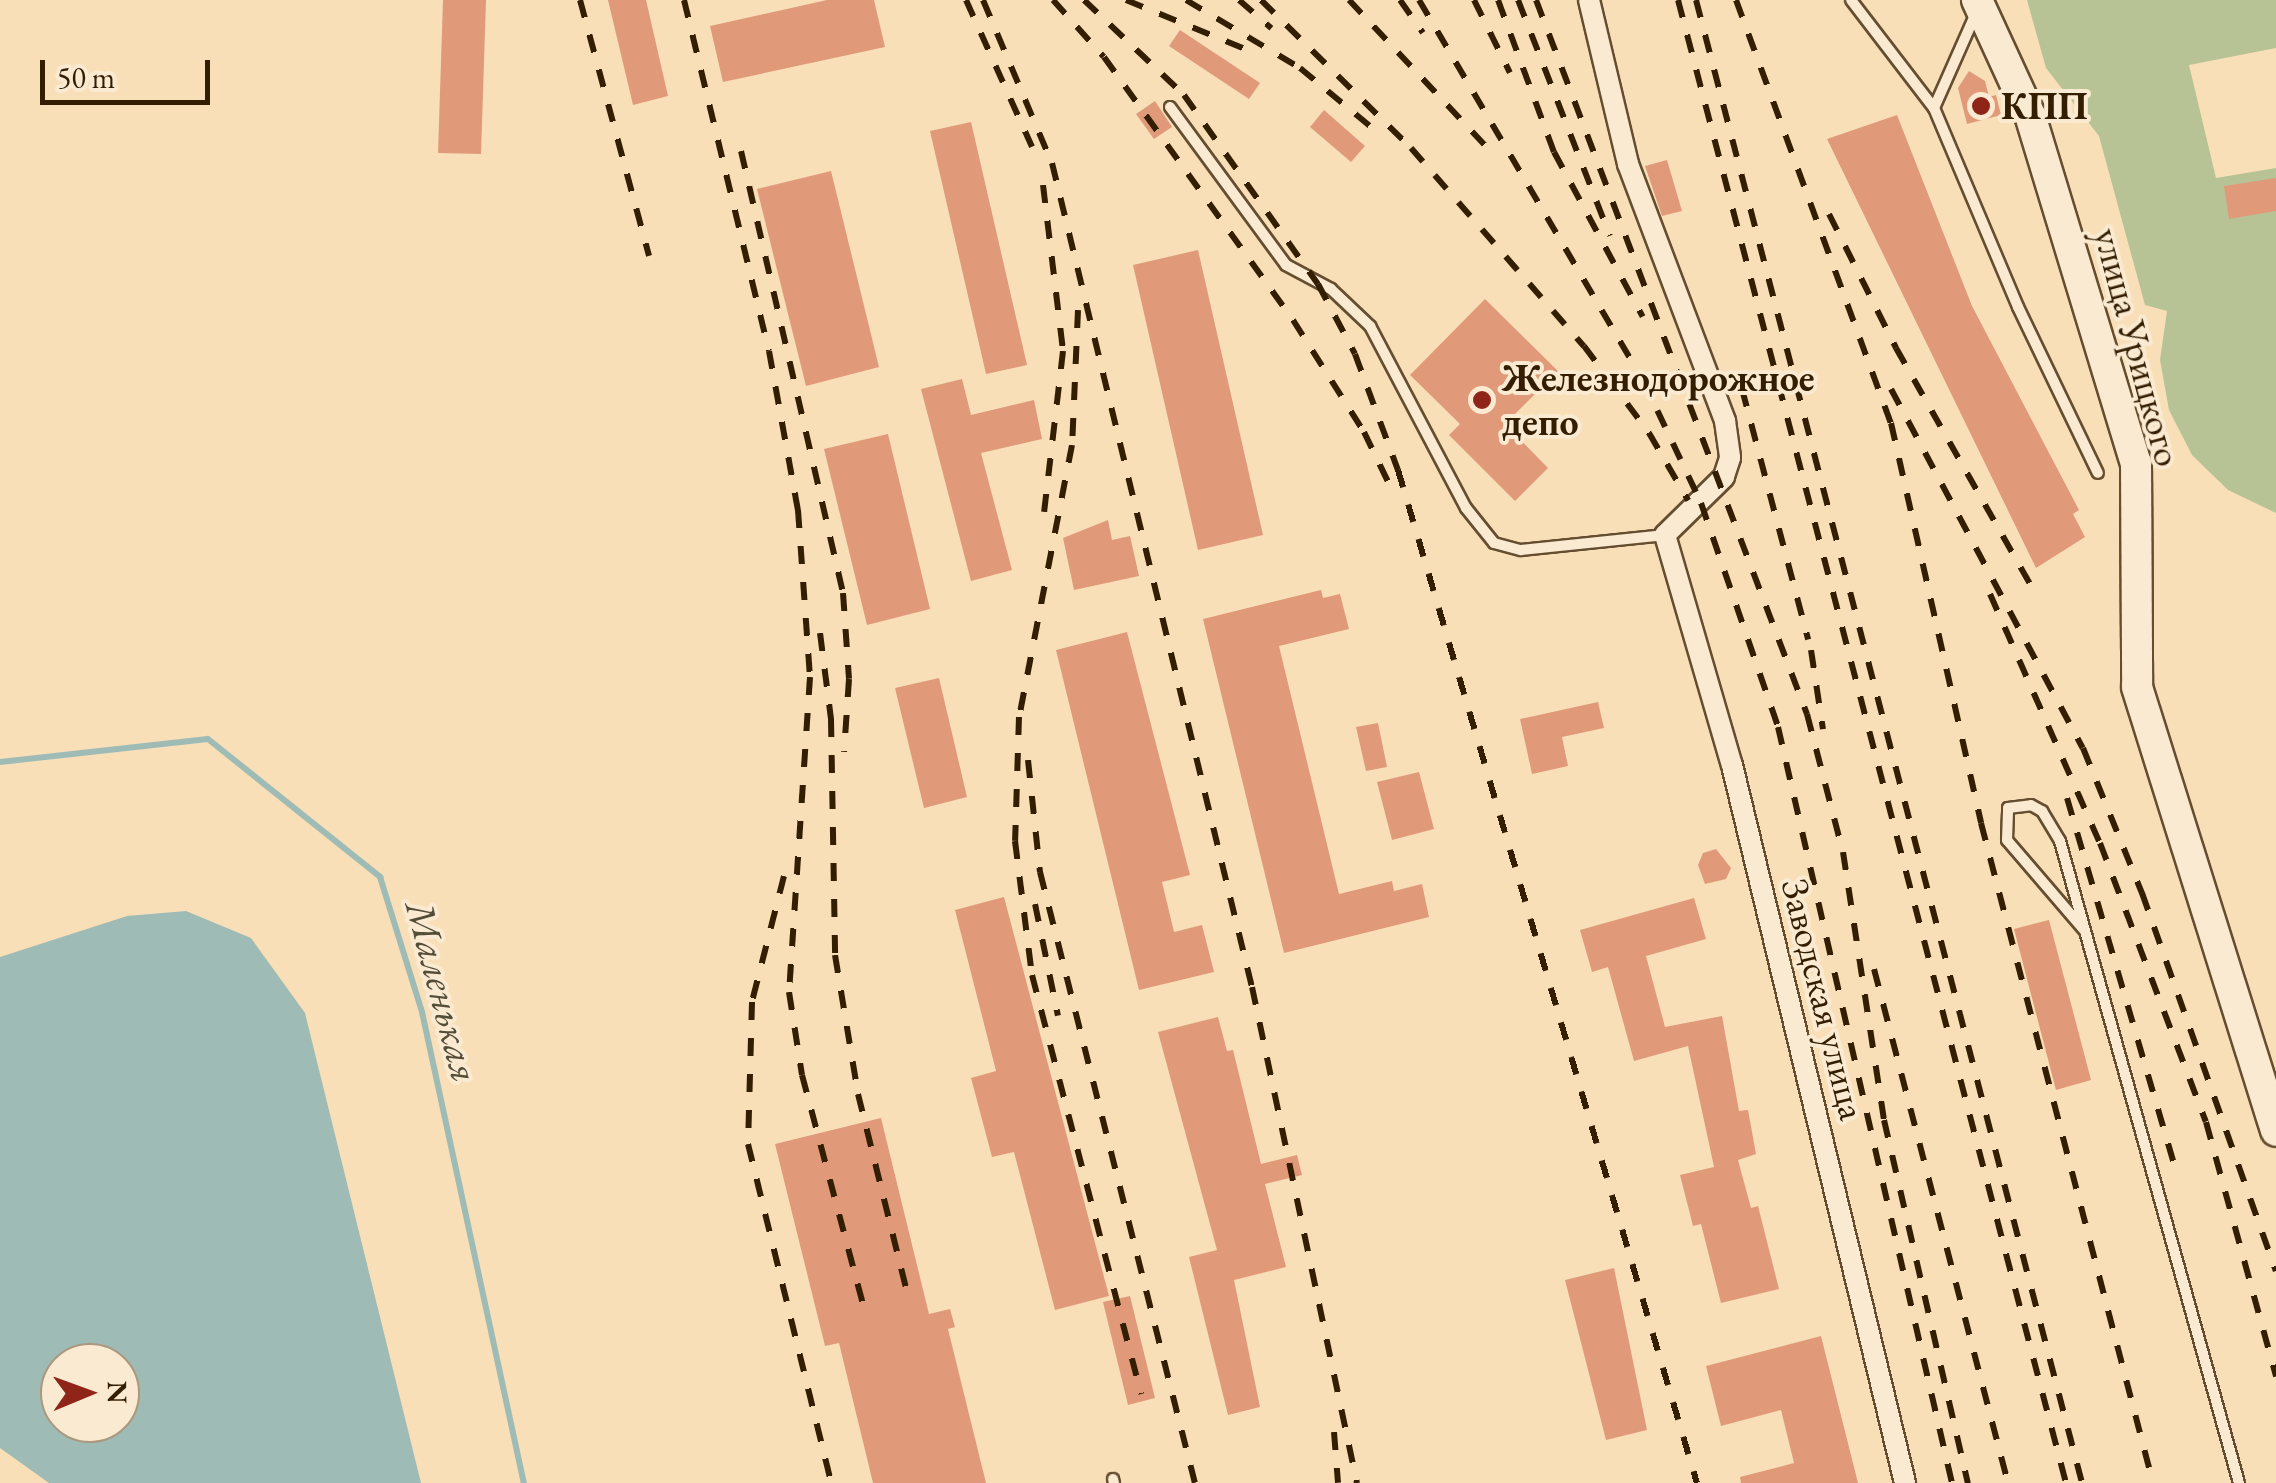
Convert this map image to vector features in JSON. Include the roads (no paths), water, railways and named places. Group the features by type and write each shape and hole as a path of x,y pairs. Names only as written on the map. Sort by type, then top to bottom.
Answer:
{"street":[{"path":"1589,0 1628,164 1728,434 1724,477 1665,535"},
{"name":"улица Урицкого","path":"1978,3 2030,116 2136,463 2136,687 2276,1131"},
{"name":"Заводская улица","path":"1665,535 1732,765 1905,1483"}],"lane":[{"path":"1851,0 1934,108 2018,307 2098,473"},
{"path":"1934,108 1978,3"},
{"path":"1170,107 1286,266 1331,288 1370,326 1466,508 1494,543 1521,550 1665,535"},
{"path":"2085,931 2007,840 2008,808 2030,805 2052,823 2085,931 2239,1483"}],"water":[{"path":"186,911 251,938 305,1013 421,1483 49,1483 0,1448 0,957 127,916"}],"waterway":[{"name":"Маленькая","path":"0,762 208,739 380,877 422,1012 524,1483"}],"railway":[{"path":"580,0 649,256"},
{"path":"684,0 769,351 798,510 810,677 789,992 802,1075 865,1311"},
{"path":"966,0 1032,147"},
{"path":"983,0 1052,163 1252,987 1357,1483"},
{"path":"1053,0 1104,57 1293,320 1364,432 1393,492"},
{"path":"1084,0 1184,95 1318,284 1355,354 1398,470 1697,1483"},
{"path":"1126,0 1252,52"},
{"path":"1186,0 1300,68 1371,127"},
{"path":"1239,0 1271,28"},
{"path":"1261,0 1411,148 1584,346 1649,433 1688,500"},
{"path":"1349,0 1496,157"},
{"path":"1400,0 1423,33"},
{"path":"1419,0 1642,378 1701,503 1778,727 1952,1483"},
{"path":"1474,0 1510,73"},
{"path":"1498,0 1554,152 1643,317"},
{"path":"1518,0 1610,236"},
{"path":"1536,0 1807,714 1843,852 1884,1120 1968,1483"},
{"path":"1678,0 2066,1483"},
{"path":"1696,0 2082,1483"},
{"path":"1736,0 1891,423 1981,823 2153,1483"},
{"path":"741,151 843,593 849,679 844,752"},
{"path":"1043,185 1063,351 1044,512"},
{"path":"1829,214 1896,348 2030,584"},
{"path":"1078,310 1072,445 1019,717 1015,841 1032,975 1141,1394"},
{"path":"1742,389 1808,639"},
{"path":"1891,389 2083,748 2142,893 2276,1271"},
{"path":"1990,594 2100,843 2206,1122 2276,1377"},
{"path":"820,633 831,719 835,955 858,1094 909,1300"},
{"path":"1811,650 1823,729"},
{"path":"1028,760 1040,872 1195,1483"},
{"path":"2067,798 2178,1177"},
{"path":"784,876 752,1002 748,1144 831,1483"},
{"path":"1035,904 1058,1016"},
{"path":"1874,969 2008,1483"},
{"path":"1334,1432 1338,1483"}],"place":[{"name":"КПП","path":"1981,106"},
{"name":"Железнодорожное депо","path":"1482,400"}]}
